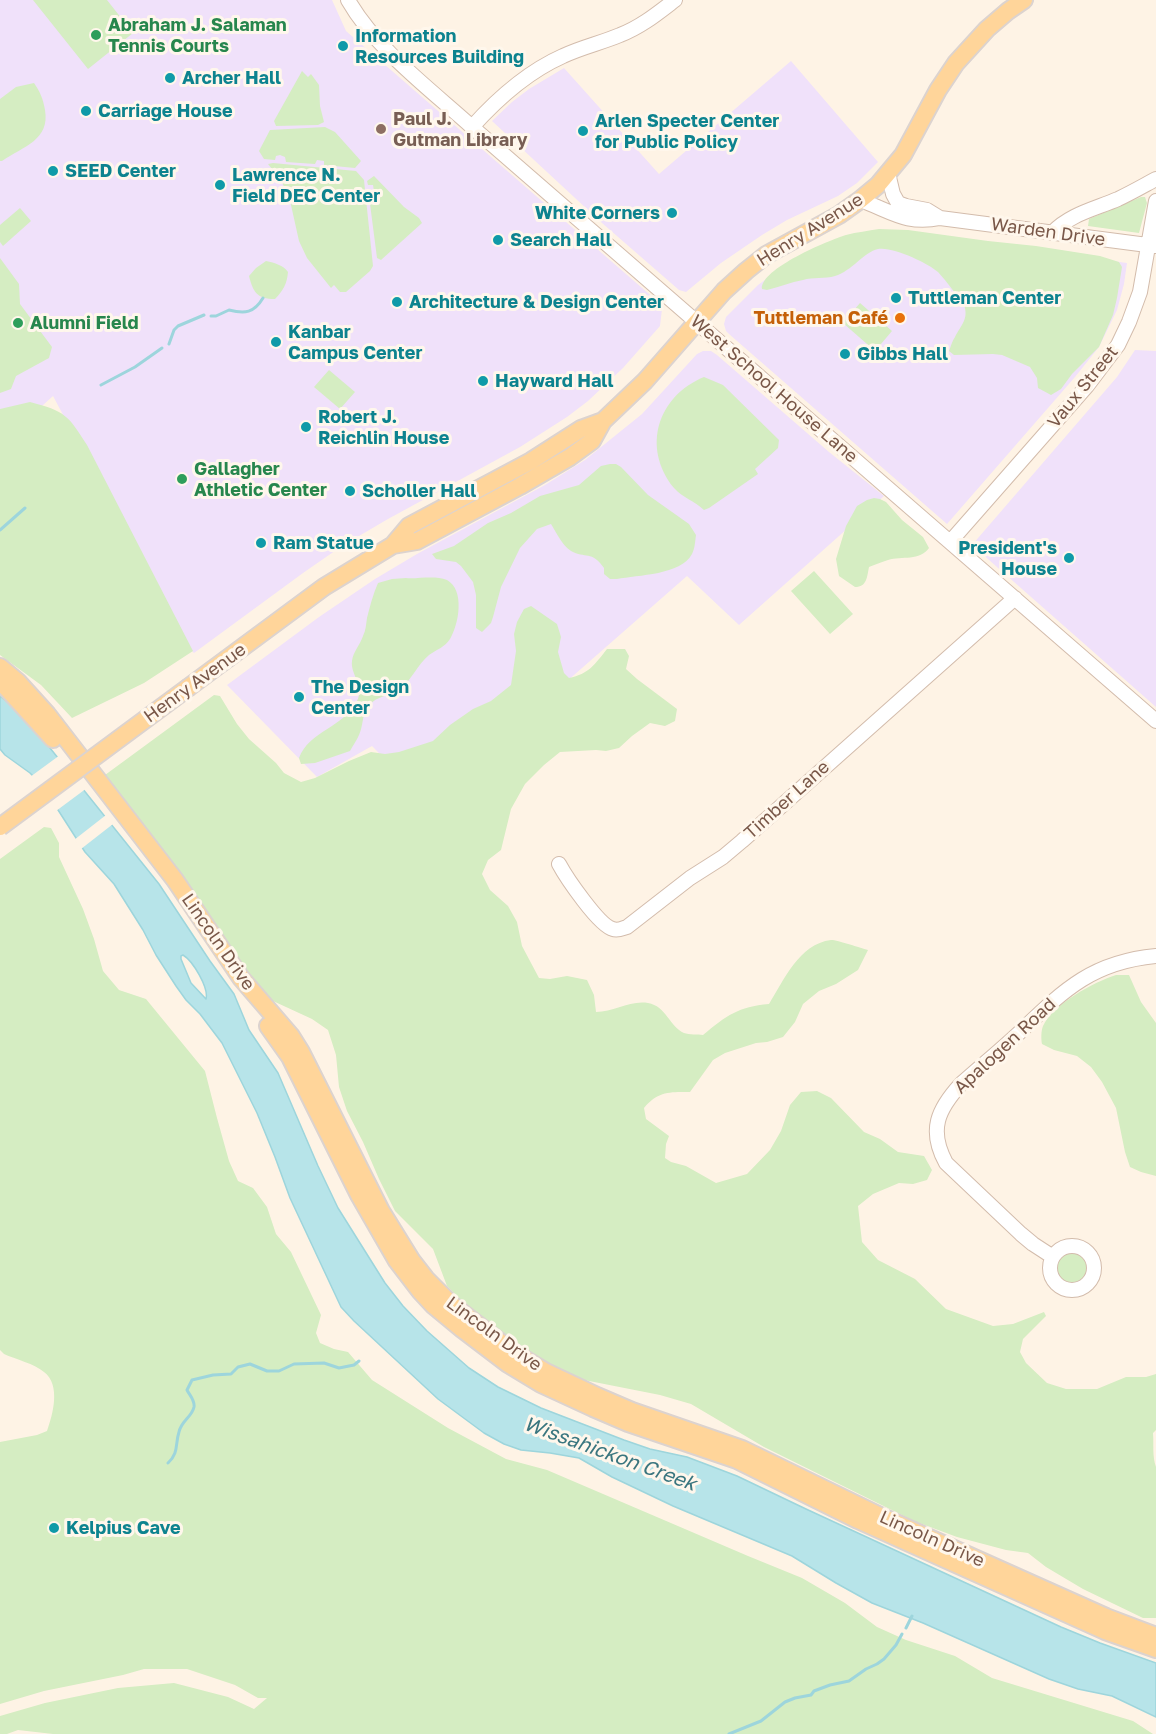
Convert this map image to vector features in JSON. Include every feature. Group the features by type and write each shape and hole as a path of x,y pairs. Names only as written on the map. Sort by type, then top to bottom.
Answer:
{"main road":[{"name":"Henry Avenue","path":"0,827 324,587 393,544 417,541 553,468 592,441 603,421 645,381 724,291 757,262 839,215 860,200 888,173 911,142 938,90 956,63 987,29 1024,0"},
{"name":"Lincoln Drive","path":"0,667 18,682 47,714 164,866 241,978 291,1036 381,1211 411,1261 432,1286 468,1318 528,1363 572,1385 633,1411 742,1449 880,1516 1106,1617 1156,1636"},
{"name":"Lincoln Drive","path":"0,681 44,728 140,847 227,974 279,1040 290,1057 358,1195 382,1237 420,1291 447,1318 524,1375 575,1400 628,1423 710,1450 755,1468 909,1544 1105,1631 1156,1649"}],"street":[{"name":"West School House Lane","path":"348,0 367,28 387,50 472,127 1156,721"},
{"path":"472,127 502,96 529,75 562,56 620,36 658,14 675,0"},
{"name":"Warden Drive","path":"888,173 892,191 898,203 927,210 940,218"},
{"path":"1052,233 1070,218 1118,199 1156,179"},
{"name":"Warden Drive","path":"860,200 906,219 925,221 940,218 1152,246"},
{"name":"Vaux Street","path":"951,542 1073,402 1110,356 1124,334 1134,309 1152,246 1156,201"},
{"name":"Timber Lane","path":"559,864 599,919 612,929 627,927 690,878 723,857 1014,598"},
{"name":"Apalogen Road","path":"1053,1257 1022,1234 946,1163 941,1154 936,1132 940,1113 961,1084 1073,984 1110,964 1156,956"}],"shaded area":[{"path":"0,0 332,0 346,31 664,307 660,326 623,368 567,417 520,447 342,546 194,653 186,645 53,396 0,444"},
{"path":"791,61 878,162 857,183 838,196 787,220 762,235 721,263 686,292 679,290 602,223 492,121 529,89 564,68 659,174"},
{"path":"935,237 1127,263 1117,310 1099,347 947,524 729,334 724,324 726,317 758,285 792,260"},
{"path":"1135,350 1156,351 1156,707 972,545 1117,377"},
{"path":"711,351 717,355 829,452 884,496 739,625 687,576 428,803 372,746 317,777 227,685 375,579 545,485 585,460 642,414 697,354"}],"green space":[{"name":"Abraham J. Salaman Tennis Courts","path":"33,0 107,0 133,33 88,69"},
{"path":"302,71 308,77 311,74 319,85 320,106 324,122 318,125 276,126 274,121"},
{"path":"34,83 44,106 43,129 34,141 0,161 0,99 16,87"},
{"path":"325,127 335,132 361,161 355,168 324,165 324,161 317,160 315,164 286,162 285,157 280,155 276,156 275,160 264,159 259,151 270,130"},
{"path":"268,164 356,171 364,180 373,266 346,292 340,292 334,285 331,288 307,258 299,241 289,196 280,179"},
{"path":"374,176 422,223 381,260 377,258 369,196 373,195 373,185 368,185 367,181"},
{"path":"1145,197 1147,203 1139,233 1088,226 1089,219"},
{"path":"20,208 31,221 3,246 0,242 0,225"},
{"path":"879,229 908,230 1036,246 1100,256 1119,262 1122,267 1113,315 1099,347 1072,374 1061,389 1051,395 1038,388 1037,378 1030,367 1002,355 954,355 949,351 965,318 964,305 933,268 892,250 873,251 835,276 807,279 767,290 762,289 764,281 772,273 797,256 846,235"},
{"name":"Alumni Field","path":"0,258 19,284 20,304 52,347 49,358 16,376 11,389 0,393"},
{"path":"266,261 281,266 288,272 284,287 275,299 264,298 257,294 249,276"},
{"path":"860,303 892,331 875,351 843,323"},
{"path":"329,370 355,392 340,409 314,387"},
{"path":"704,377 723,385 779,440 778,448 755,469 758,474 704,510 674,488 658,456 657,440 659,424 675,397"},
{"path":"30,402 58,412 70,421 81,435 193,651 144,683 72,718 41,685 0,655 0,409"},
{"path":"610,464 621,467 648,495 689,524 696,535 692,554 679,566 669,570 610,579 604,574 604,568 596,559 571,551 551,524 537,529 520,548 501,587 491,623 482,632 476,628 476,595 473,582 456,562 436,559 432,554 454,546 488,523 540,496 579,485 601,466"},
{"path":"874,498 886,502 902,520 923,537 929,548 921,555 888,560 869,567 864,583 855,587 839,576 836,559 846,526 857,506"},
{"path":"814,571 853,614 830,634 791,591"},
{"path":"406,578 437,578 447,580 453,585 459,608 456,625 450,639 425,659 402,687 370,704 365,711 359,735 350,751 315,763 301,764 299,758 310,742 343,718 357,701 359,690 352,661 365,632 370,605 378,583"},
{"path":"531,606 557,624 561,637 558,652 564,673 569,678 587,671 607,649 625,649 629,656 626,669 677,709 675,721 665,726 650,723 619,748 606,751 560,752 525,784 511,809 501,850 488,860 482,874 490,890 508,906 517,922 522,946 539,978 567,976 587,980 594,995 596,1012 635,1003 648,1003 664,1012 684,1033 703,1035 733,1013 749,1007 769,1004 787,974 810,948 834,940 868,950 858,970 836,984 819,991 803,1004 795,1022 783,1037 725,1053 713,1060 690,1092 659,1095 649,1102 644,1108 646,1119 669,1136 665,1158 686,1166 716,1183 747,1174 770,1150 781,1131 790,1105 801,1092 817,1091 831,1098 864,1132 880,1139 898,1152 924,1156 932,1170 927,1180 913,1184 899,1183 873,1194 858,1206 862,1242 878,1260 915,1279 946,1309 993,1326 1013,1324 1044,1312 1046,1316 1023,1339 1020,1352 1026,1363 1047,1383 1066,1389 1097,1389 1126,1377 1146,1377 1156,1374 1156,1430 1153,1433 1156,1467 1156,1618 1143,1618 1083,1589 1046,1567 1028,1553 1006,1550 957,1537 914,1521 764,1447 691,1404 660,1395 579,1379 547,1363 506,1337 471,1310 447,1286 433,1249 395,1211 347,1111 339,1087 336,1055 328,1030 312,1019 273,1001 250,978 204,907 105,775 214,695 220,696 249,739 284,773 301,782 315,778 371,752 385,754 399,752 433,741 450,725 473,709 491,701 511,685 516,651 514,634 517,622 524,609"},
{"path":"44,827 51,828 59,843 59,857 83,909 103,971 119,990 146,999 205,1071 229,1161 238,1181 253,1188 267,1207 276,1234 291,1252 321,1315 316,1333 320,1343 348,1352 372,1380 448,1428 506,1459 547,1470 802,1578 845,1603 877,1627 906,1640 955,1656 992,1678 1133,1721 1153,1734 53,1734 18,1730 0,1734 0,1716 45,1703 118,1688 174,1683 228,1697 254,1709 267,1698 258,1698 235,1685 187,1669 144,1669 44,1691 0,1704 0,1442 47,1431 54,1392 44,1372 0,1350 0,859"},
{"path":"1116,975 1129,975 1141,1002 1156,1023 1156,1176 1130,1167 1116,1108 1091,1067 1077,1056 1042,1044 1043,1026 1056,1010 1086,988"},
{"path":"1071,1251 1082,1255 1089,1263 1089,1275 1084,1282 1077,1285 1068,1284 1055,1274 1054,1265 1058,1254"}],"water":[{"name":"Wissahickon Creek","path":"0,696 17,709 46,743 159,884 234,994 249,1030 278,1073 338,1208 385,1283 427,1331 469,1368 498,1387 541,1408 624,1440 650,1449 687,1457 737,1476 1061,1627 1156,1663 1156,1717 1112,1696 1078,1689 1049,1679 872,1603 792,1556 673,1506 612,1477 579,1458 521,1450 504,1444 484,1433 438,1399 341,1307 290,1198 257,1113 222,1043 176,986 114,884 85,852 42,785 0,749","holes":["181,956 187,958 203,982 206,999 191,983"]}],"pier":[{"path":"60,755 87,788 56,811 30,777"},
{"path":"106,815 113,824 81,849 74,840"}],"waterway":[{"path":"211,316 229,310 249,311 256,307 263,298"},
{"path":"169,344 178,326 204,315"},
{"path":"101,385 135,367 162,348"},
{"path":"0,530 25,508"},
{"path":"168,1463 175,1452 180,1428 194,1407 187,1390 192,1380 231,1374 238,1367 250,1364 267,1371 279,1371 294,1364 324,1363 339,1368 354,1365 359,1361"},
{"path":"906,1628 912,1616"},
{"path":"729,1734 761,1721 785,1702 811,1695 814,1691 830,1685 849,1681 884,1659 902,1634"}],"place":[{"name":"Abraham J. Salaman Tennis Courts","path":"96,35"},
{"name":"Information Resources Building","path":"343,46"},
{"name":"Archer Hall","path":"170,78"},
{"name":"Carriage House","path":"86,111"},
{"name":"Paul J. Gutman Library","path":"381,129"},
{"name":"Arlen Specter Center for Public Policy","path":"583,131"},
{"name":"SEED Center","path":"53,171"},
{"name":"Lawrence N. Field DEC Center","path":"220,185"},
{"name":"White Corners","path":"672,213"},
{"name":"Search Hall","path":"498,240"},
{"name":"Tuttleman Center","path":"896,298"},
{"name":"Architecture & Design Center","path":"397,302"},
{"name":"Tuttleman Café","path":"900,318"},
{"name":"Alumni Field","path":"18,323"},
{"name":"Kanbar Campus Center","path":"276,342"},
{"name":"Gibbs Hall","path":"845,354"},
{"name":"Hayward Hall","path":"483,381"},
{"name":"Robert J. Reichlin House","path":"306,427"},
{"name":"Gallagher Athletic Center","path":"182,479"},
{"name":"Scholler Hall","path":"350,491"},
{"name":"Ram Statue","path":"261,543"},
{"name":"President's House","path":"1069,558"},
{"name":"The Design Center","path":"299,697"},
{"name":"Kelpius Cave","path":"54,1528"}]}
